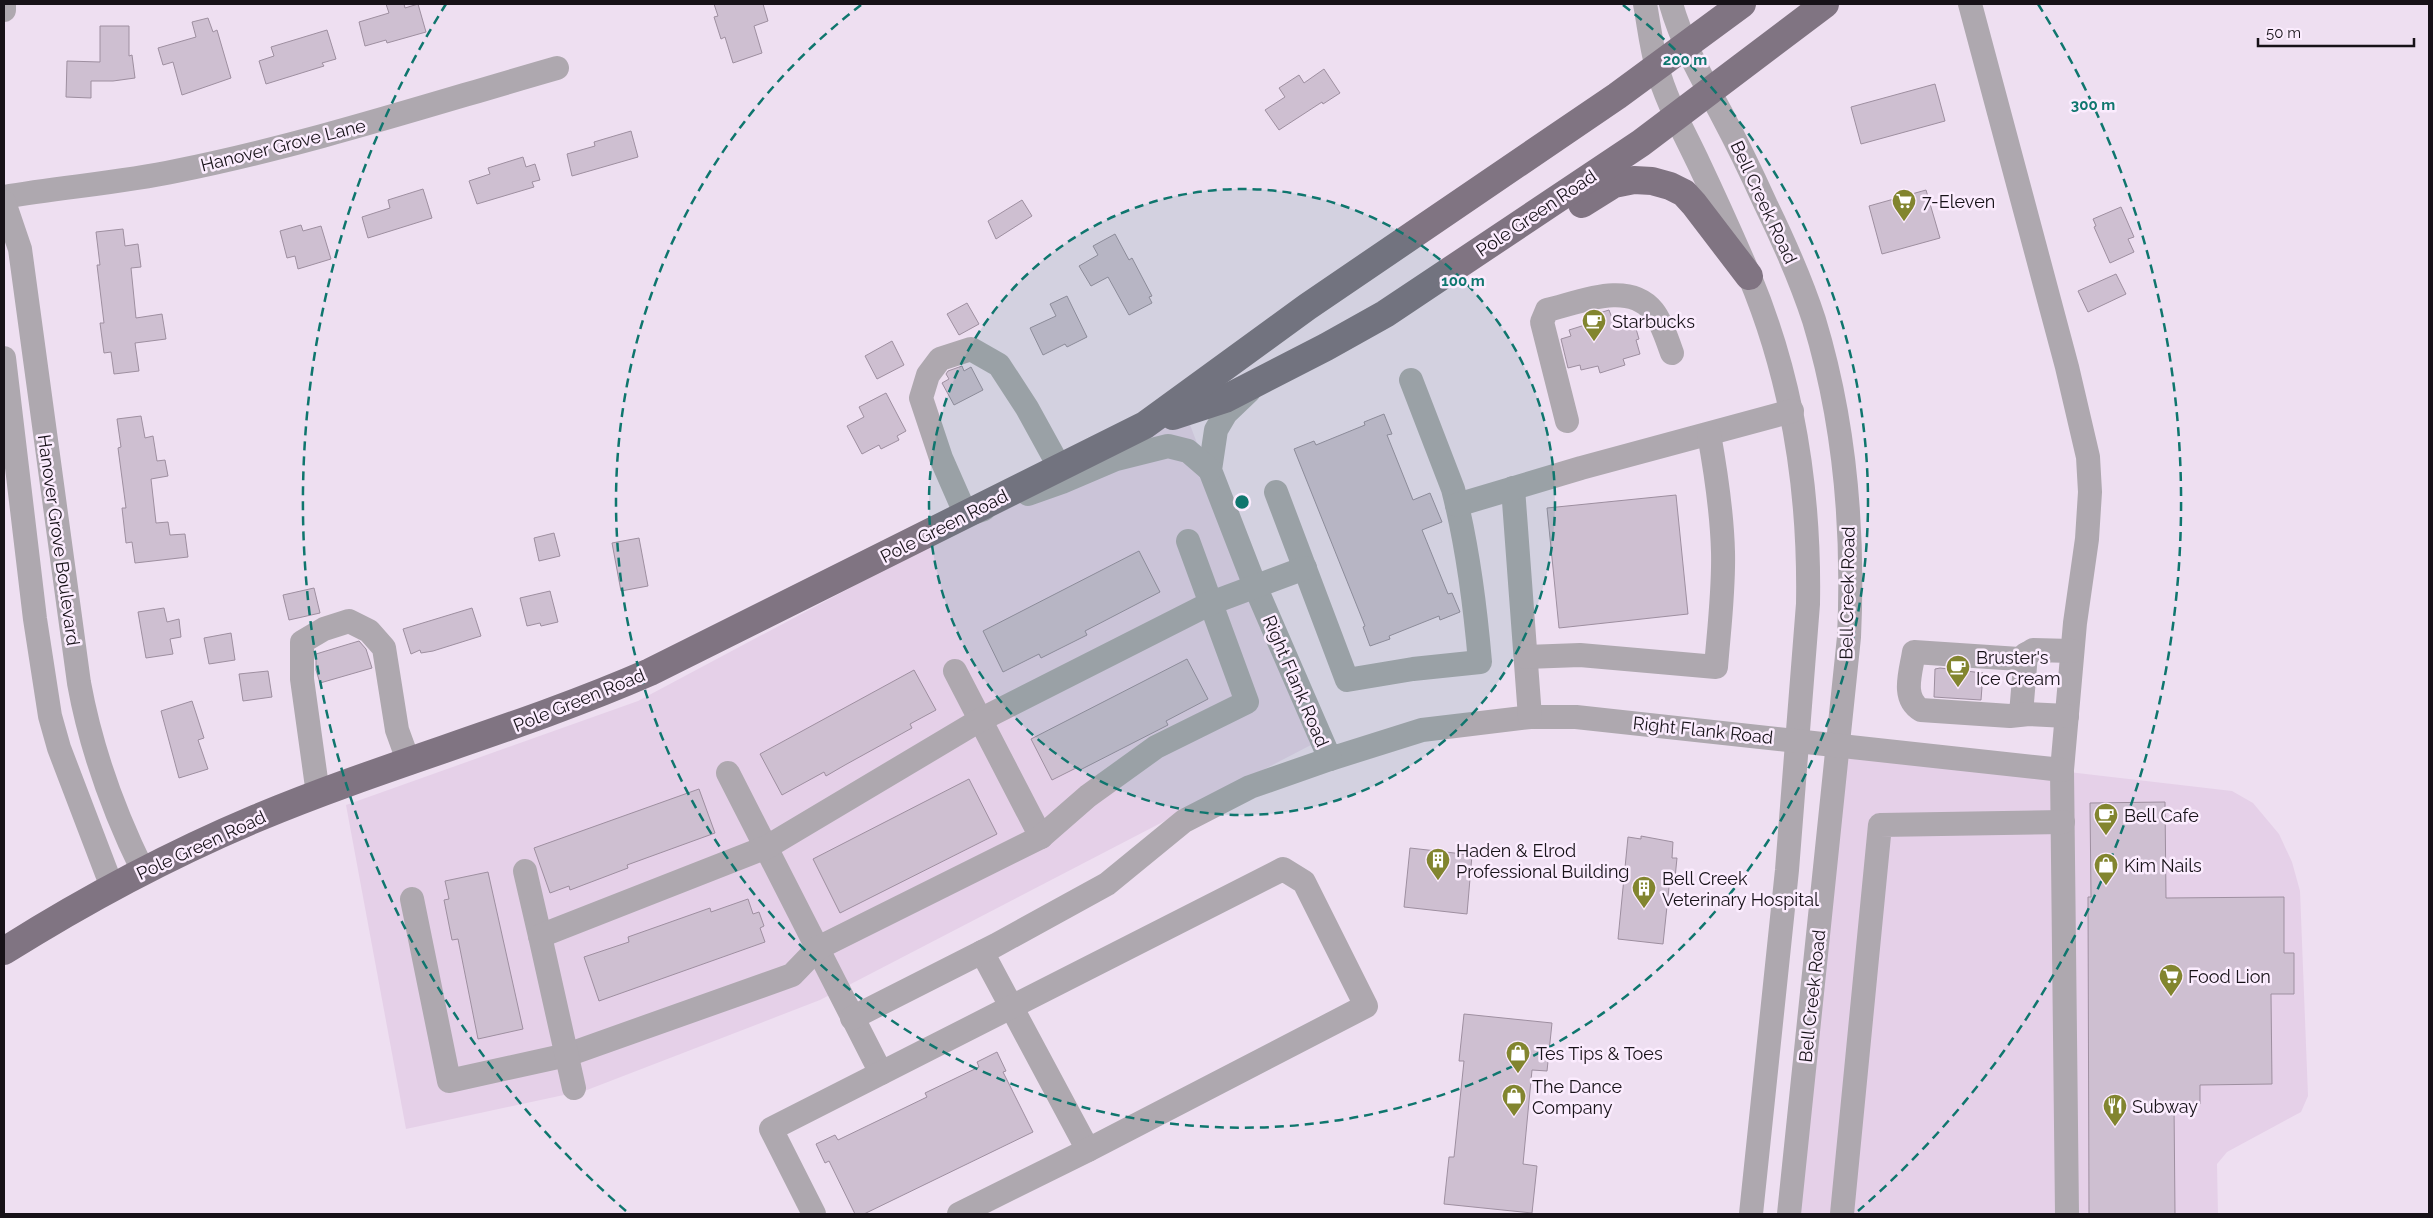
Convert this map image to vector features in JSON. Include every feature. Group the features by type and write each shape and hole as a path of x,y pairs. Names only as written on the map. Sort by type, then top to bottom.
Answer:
{"main road":[{"name":"Pole Green Road","path":"1145,425 1308,308 1657,68 1685,45 1742,4"},
{"name":"Pole Green Road","path":"4,951 112,887 194,846 318,794 595,696 650,672 1145,425 1225,399 1385,314 1641,143 1825,4"},
{"path":"1385,314 1490,266 1592,196 1614,184 1634,180 1652,181 1684,193 1749,276"}],"street":[{"path":"4,4 4,10"},
{"path":"1645,4 1657,68 1676,118 1699,163 1749,276 1772,339 1792,411 1804,489 1808,604 1786,880 1751,1214"},
{"name":"Bell Creek Road","path":"1671,4 1685,45 1767,206 1796,271 1814,319 1837,421 1848,498 1851,567 1849,637 1789,1214"},
{"path":"1970,4 2067,367 2088,457 2090,492 2087,539 2072,651 2062,770 2067,1214"},
{"name":"Hanover Grove Lane","path":"4,197 175,172 278,148 356,128 557,68"},
{"name":"Hanover Grove Boulevard","path":"4,202 20,249 79,683 86,722 101,774 124,834 143,870"},
{"path":"1567,421 1542,322 1547,310 1602,297 1628,296 1639,300 1653,310 1672,353"},
{"path":"1060,468 1027,408 999,366 972,349 940,359 928,376 921,398 941,458 966,515 1062,482 1116,459 1157,448 1168,446 1188,451 1210,470"},
{"name":"Hanover Grove Boulevard","path":"4,358 35,618 50,716 58,748 112,887"},
{"path":"1276,492 1347,680 1480,662 1475,599 1457,505 1411,380"},
{"path":"1210,470 1216,430 1226,413 1257,382"},
{"path":"1457,505 1792,411"},
{"path":"1526,656 1580,655 1716,667 1723,552 1718,485 1709,434"},
{"name":"Right Flank Road","path":"1210,470 1255,586 1330,759 1422,730 1530,717 1576,717 2062,770"},
{"path":"1514,488 1530,717"},
{"path":"412,899 449,1081 567,1055 792,975 818,948 1042,837 1088,796 1156,747 1247,702 1188,541"},
{"path":"540,936 766,847 980,720 1211,603 1305,568"},
{"path":"318,794 302,679 302,642 324,629 349,621 369,631 384,648 397,730 410,763"},
{"path":"2067,716 1922,710 1913,705 1908,695 1914,652 2019,659 2033,650 2072,651"},
{"path":"2021,714 2026,654"},
{"path":"955,671 1042,837"},
{"path":"852,1018 982,952 1107,884 1184,821 1250,788 1330,759"},
{"path":"728,773 880,1072"},
{"path":"1842,1214 1880,825 2063,822"},
{"path":"814,1214 771,1129 1283,869 1304,882 1366,1006 960,1214"},
{"path":"526,872 574,1088"},
{"path":"982,952 1088,1150"}],"shaded area":[{"path":"1182,411 1189,422 1311,745 820,1000 587,1090 406,1129 346,805 638,701"},
{"path":"1838,745 2232,791 2253,803 2279,834 2292,862 2300,891 2308,1096 2301,1112 2227,1152 2217,1164 2218,1214 1789,1214"}],"building":[{"path":"386,4 404,4 405,8 418,4 426,32 387,43 386,40 365,46 359,22 389,13"},
{"path":"714,4 763,4 768,21 754,26 762,53 733,63 725,37 721,39 714,17 718,16"},
{"path":"208,18 213,32 217,30 231,78 182,95 173,62 163,65 158,48 196,37 192,22"},
{"path":"100,26 129,26 129,56 132,55 135,78 91,81 91,98 66,97 67,61 100,62"},
{"path":"327,30 336,59 322,63 324,66 266,84 259,61 274,56 271,47"},
{"path":"1324,69 1340,93 1323,104 1322,102 1279,130 1265,110 1285,97 1279,88 1299,75 1304,83"},
{"path":"1935,84 1945,121 1861,144 1851,107"},
{"path":"631,131 638,157 572,176 567,154 595,146 594,142"},
{"path":"523,157 526,167 535,164 540,180 532,182 534,187 477,204 469,181 490,174 488,168"},
{"path":"423,189 432,218 368,238 362,217 390,208 388,200"},
{"name":"7-Eleven","path":"1926,190 1940,238 1882,254 1869,206"},
{"path":"1022,200 1032,216 996,239 988,221"},
{"path":"2121,207 2134,237 2128,239 2134,252 2110,263 2094,227 2096,226 2093,219"},
{"path":"301,225 303,231 321,226 331,259 298,269 295,256 287,258 280,231"},
{"path":"123,229 125,246 138,244 141,267 131,268 136,318 162,314 166,339 135,343 139,371 114,374 111,352 104,353 100,323 104,323 97,265 100,265 96,232"},
{"path":"1115,234 1129,260 1132,258 1152,296 1149,297 1152,303 1129,315 1108,277 1091,286 1079,266 1098,255 1093,246"},
{"path":"2116,274 2126,294 2088,312 2078,291"},
{"path":"1067,296 1087,337 1067,347 1065,344 1043,355 1030,328 1056,316 1050,304"},
{"path":"967,303 979,324 959,335 947,314"},
{"name":"Starbucks","path":"1609,310 1612,318 1627,314 1630,324 1634,322 1639,339 1636,340 1640,354 1623,359 1625,365 1600,373 1598,366 1581,370 1580,365 1568,368 1561,339 1571,336 1569,330 1585,325 1583,318"},
{"path":"892,341 904,365 877,379 865,356"},
{"path":"962,366 964,371 971,367 983,390 954,405 942,383 949,379 946,374 948,371"},
{"path":"886,393 906,431 897,436 899,440 881,449 879,445 862,454 847,426 864,417 859,407"},
{"path":"1384,414 1392,434 1387,435 1413,500 1430,493 1442,522 1422,530 1448,594 1452,593 1460,612 1440,620 1439,616 1389,636 1390,639 1370,646 1363,627 1365,626 1294,449 1314,441 1316,445 1365,425 1364,422"},
{"path":"141,416 145,438 153,436 157,461 165,460 168,476 151,479 156,523 168,522 170,535 185,534 188,557 135,563 132,542 126,543 122,508 126,508 118,448 121,447 117,419"},
{"path":"1676,495 1688,614 1559,628 1547,508"},
{"path":"554,533 560,556 539,561 534,538"},
{"path":"639,538 648,586 621,591 612,543"},
{"path":"1139,551 1160,592 1085,631 1087,635 1041,658 1039,654 1003,672 983,631"},
{"path":"314,588 320,613 289,620 283,595"},
{"path":"550,591 558,622 541,626 540,623 527,626 520,598"},
{"path":"164,608 167,622 179,619 181,637 170,639 173,654 146,658 138,612"},
{"path":"472,608 481,636 433,651 421,653 420,650 411,654 403,629"},
{"path":"231,633 235,660 209,664 204,638"},
{"path":"359,641 366,649 372,668 320,683 316,670 316,654"},
{"path":"1187,659 1208,699 1166,721 1168,725 1080,770 1078,767 1052,780 1031,739"},
{"name":"Bruster's Ice Cream","path":"1935,669 1983,673 1981,700 1934,697"},
{"path":"914,670 936,710 910,724 912,728 826,776 824,772 782,795 760,754"},
{"path":"268,671 272,697 243,701 239,674"},
{"path":"192,701 204,738 198,740 208,769 179,778 161,711"},
{"path":"969,779 997,834 840,913 813,859"},
{"path":"699,789 715,833 627,865 628,868 570,890 569,886 550,893 534,848"},
{"path":"2165,802 2166,898 2284,897 2284,953 2294,953 2294,994 2271,994 2272,1084 2200,1085 2200,1104 2174,1104 2175,1214 2089,1214 2088,897 2091,897 2090,803"},
{"name":"Bell Creek Veterinary Hospital","path":"1641,836 1673,842 1672,858 1677,858 1675,878 1670,878 1663,944 1618,939 1628,837 1641,839"},
{"name":"Haden & Elrod Professional Building","path":"1410,848 1472,855 1467,914 1404,907"},
{"path":"488,872 523,1029 478,1039 458,939 452,940 444,900 449,899 445,881"},
{"path":"748,899 753,914 759,912 764,926 760,928 765,942 599,1001 584,957 629,942 628,937 710,908 711,912"},
{"path":"1464,1014 1552,1023 1547,1071 1532,1070 1523,1164 1537,1166 1532,1213 1444,1204 1449,1157 1454,1157 1464,1061 1459,1061"},
{"path":"997,1052 1006,1071 1003,1072 1033,1132 864,1214 855,1214 829,1161 825,1163 816,1144 835,1135 838,1140 927,1097 925,1093 979,1067 977,1062"}],"place":[{"name":"7-Eleven","path":"1904,222"},
{"name":"Starbucks","path":"1594,342"},
{"name":"Bruster's Ice Cream","path":"1958,688"},
{"name":"Bell Cafe","path":"2106,836"},
{"name":"Haden & Elrod Professional Building","path":"1438,881"},
{"name":"Kim Nails","path":"2106,886"},
{"name":"Bell Creek Veterinary Hospital","path":"1644,909"},
{"name":"Food Lion","path":"2171,997"},
{"name":"Tes Tips & Toes","path":"1518,1074"},
{"name":"The Dance Company","path":"1514,1117"},
{"name":"Subway","path":"2115,1127"}]}
